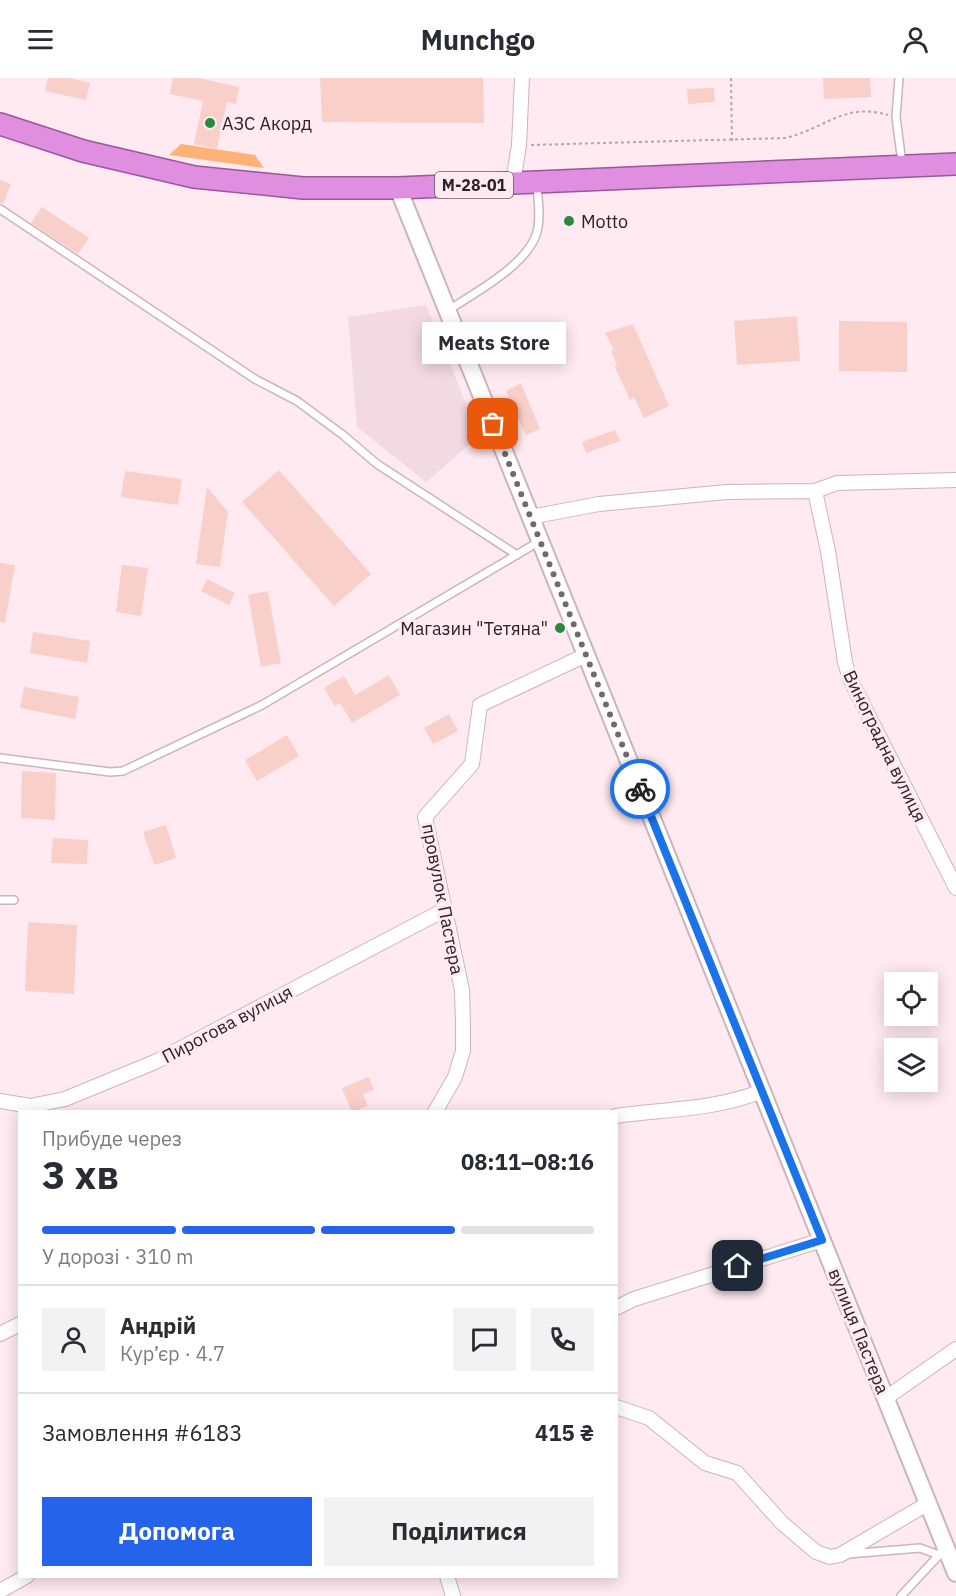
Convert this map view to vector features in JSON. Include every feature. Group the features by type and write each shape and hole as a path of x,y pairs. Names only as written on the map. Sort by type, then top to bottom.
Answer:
{"highway":[{"name":"М-28-01","path":"0,124 83,151 194,177 291,187 398,188 956,164"}],"street":[{"path":"513,183 519,145 522,78"},
{"name":"вулиця Пастера","path":"398,188 886,1398 927,1504 943,1553 956,1573"},
{"path":"530,517 599,504 715,493 815,491 837,483 956,480"},
{"name":"Виноградна вулиця","path":"815,491 828,551 845,662 850,679 956,888"},
{"name":"провулок Пастера","path":"435,1110 455,1077 463,1051 462,990 425,817 472,764 480,705 586,655"},
{"name":"Пирогова вулиця","path":"0,1101 30,1106 65,1099 155,1062 444,910"},
{"path":"618,1116 656,1110 674,1111 743,1099 762,1091"},
{"path":"618,1307 634,1299 822,1240"},
{"path":"0,1334 18,1325"},
{"path":"886,1398 956,1349"},
{"path":"618,1408 649,1418 705,1463 737,1473 782,1523 816,1552 830,1557 840,1555 927,1504"},
{"path":"0,1591 23,1578"},
{"path":"448,1578 453,1596"}],"lane":[{"path":"899,78 896,117 902,166"},
{"path":"447,311 497,279 531,244 538,229 537,182"},
{"path":"0,209 255,379 297,401 343,435 376,464 518,555"},
{"path":"0,758 110,772 123,771 262,705 540,541"},
{"path":"0,900 14,900"},
{"path":"840,1555 920,1548 943,1553"},
{"path":"901,1596 943,1553"}],"path":[{"path":"731,78 732,141"},
{"path":"519,145 732,141 798,135 841,114 855,111 873,111 896,117"}],"shaded area":[{"path":"181,144 255,155 264,168 169,155"},
{"path":"426,305 479,436 426,482 357,427 348,317"}],"building":[{"path":"48,78 70,78 90,83 86,100 45,91"},
{"path":"173,78 198,78 239,87 236,104 227,102 217,149 194,144 203,101 170,94"},
{"path":"320,78 483,78 484,123 322,122"},
{"path":"823,78 870,78 871,97 824,99"},
{"path":"714,88 715,102 688,104 687,89"},
{"path":"0,180 11,184 3,204 0,203"},
{"path":"42,207 89,238 78,254 31,223"},
{"path":"797,316 800,361 737,365 734,321"},
{"path":"839,321 907,322 907,372 839,371"},
{"path":"633,324 669,406 644,418 634,397 630,400 615,367 617,365 611,351 614,350 605,333"},
{"path":"521,383 540,429 526,435 506,391"},
{"path":"615,430 620,441 586,453 582,442"},
{"path":"279,470 371,574 334,606 242,502"},
{"path":"125,471 182,479 178,505 121,497"},
{"path":"207,487 228,512 220,567 196,564"},
{"path":"0,563 15,565 5,623 0,622"},
{"path":"122,565 148,568 141,616 116,612"},
{"path":"207,579 235,593 229,605 201,591"},
{"path":"268,591 281,663 261,667 248,595"},
{"path":"33,632 90,641 87,663 30,653"},
{"path":"389,675 400,695 352,723 340,703 335,706 324,688 344,676 355,695"},
{"path":"24,687 79,697 75,719 20,708"},
{"path":"449,714 458,731 433,744 424,728"},
{"path":"287,735 299,756 257,781 245,760"},
{"path":"22,771 56,773 55,820 21,818"},
{"path":"166,825 176,858 154,865 143,832"},
{"path":"53,838 88,840 87,864 51,863"},
{"path":"28,922 77,925 74,994 25,991"},
{"path":"369,1077 374,1090 363,1094 368,1106 351,1110 342,1088"}],"way so far":[{"path":"493,424 640,789"}],"place":[{"name":"АЗС Акорд","path":"210,123"},
{"name":"Motto","path":"569,221"},
{"name":"Meats Store","path":"493,424"},
{"name":"Магазин \"Тетяна\"","path":"560,628"}],"route":[{"path":"640,789 822,1240 738,1266"}]}
